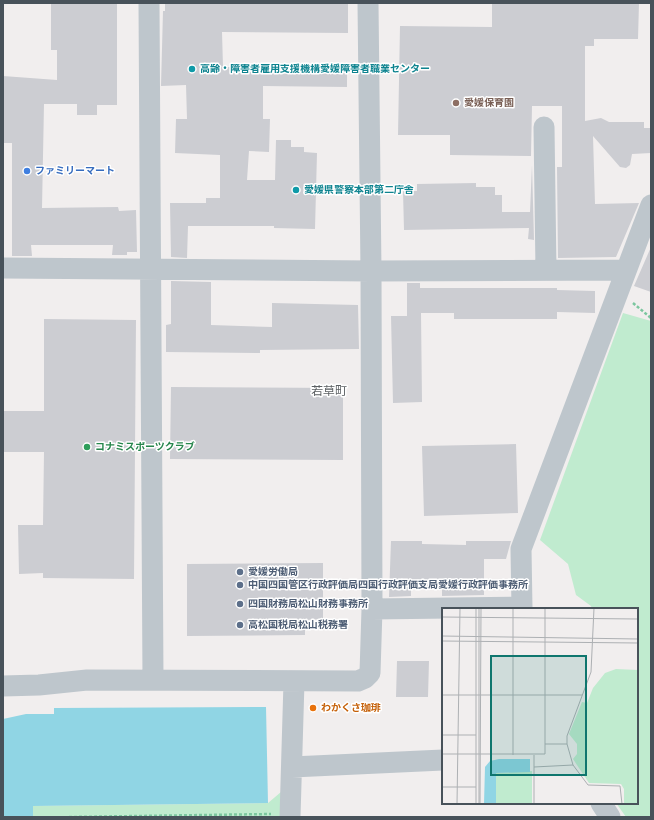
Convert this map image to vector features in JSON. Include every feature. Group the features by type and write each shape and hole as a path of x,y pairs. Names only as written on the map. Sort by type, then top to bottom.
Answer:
{"street":[{"path":"149,3 153,680"},
{"path":"3,686 39,685 87,680 294,682 360,681 370,673 372,609 371,271 368,3"},
{"path":"544,127 546,270"},
{"path":"522,608 521,548 625,270 651,205"},
{"path":"3,268 371,271 625,270"},
{"path":"372,609 442,609"},
{"path":"290,816 294,682"},
{"path":"292,767 442,760"},
{"path":"601,804 610,817"}],"path":[{"path":"70,817 290,816"}],"green space":[{"path":"623,313 651,321 651,817 626,817 617,804 638,804 638,608 592,608 576,595 568,564 540,540"},
{"path":"281,792 281,817 33,817 33,806 268,803"}],"water":[{"path":"266,707 268,803 33,806 33,817 3,817 3,719 26,714 54,714 54,708"}],"building":[{"path":"51,3 117,3 117,105 97,105 97,115 77,115 77,104 44,104 42,208 118,207 119,211 136,210 137,252 127,252 127,255 112,255 113,245 31,245 32,256 12,256 12,143 3,143 3,76 57,80 57,50 51,50"},
{"path":"165,3 348,3 348,33 222,32 223,67 347,68 347,87 263,86 263,119 270,119 269,152 249,151 247,180 275,180 276,140 291,140 291,147 304,147 304,152 317,153 315,229 274,228 274,226 188,226 187,258 171,257 170,203 206,203 206,198 220,198 220,155 175,153 176,119 187,119 186,85 161,86 163,11 165,11"},
{"path":"492,3 639,3 638,39 594,39 594,46 585,46 585,121 601,118 609,122 644,122 644,128 651,128 651,153 632,154 630,165 626,168 620,167 593,136 595,204 639,203 616,257 558,258 557,167 562,167 562,106 532,106 531,156 450,155 450,135 398,135 400,26 492,27"},
{"path":"532,165 534,240 528,239 529,228 404,230 403,191 417,191 417,184 476,183 476,187 495,187 495,195 502,195 502,212 530,212"},
{"path":"651,247 651,292 634,286"},
{"path":"171,281 211,282 211,325 272,327 272,303 358,305 359,349 260,350 260,353 166,352 166,325 171,324"},
{"path":"407,283 420,283 420,288 557,288 557,290 595,291 595,313 557,312 557,319 454,319 454,313 421,313 422,402 393,403 391,316 407,316"},
{"path":"44,319 136,320 134,579 43,578 43,573 19,574 18,525 43,525 44,452 3,452 3,411 44,411"},
{"path":"171,387 343,388 343,460 170,459"},
{"path":"516,444 518,513 424,516 422,446"},
{"path":"391,541 422,541 422,544 466,545 466,541 511,541 506,559 484,559 484,595 442,596 442,586 411,586 411,596 389,597"},
{"path":"323,563 323,619 305,620 305,635 187,636 187,564"},
{"path":"397,661 429,661 428,697 396,697"}],"place":[{"name":"高齢・障害者雇用支援機構愛媛障害者職業センター","path":"192,69"},
{"name":"愛媛保育園","path":"456,103"},
{"name":"ファミリーマート","path":"27,171"},
{"name":"愛媛県警察本部第二庁舎","path":"296,190"},
{"name":"コナミスポーツクラブ","path":"87,447"},
{"name":"愛媛労働局","path":"240,572"},
{"name":"中国四国管区行政評価局四国行政評価支局愛媛行政評価事務所","path":"240,585"},
{"name":"四国財務局松山財務事務所","path":"240,604"},
{"name":"高松国税局松山税務署","path":"240,625"},
{"name":"わかくさ珈琲","path":"313,708"}],"district":[{"name":"若草町","path":"329,391"}]}
